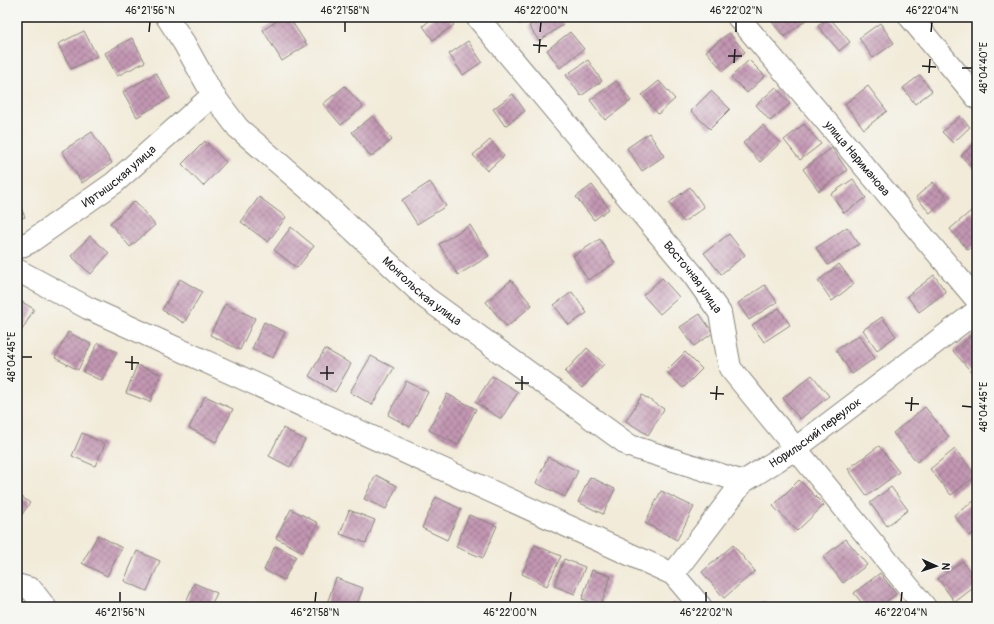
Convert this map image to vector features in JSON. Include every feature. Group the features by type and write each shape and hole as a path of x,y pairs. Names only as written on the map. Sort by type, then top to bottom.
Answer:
{"street":[{"name":"Монгольская улица","path":"167,17 184,43 213,95 238,128 318,197 426,298 630,446 743,482"},
{"name":"Восточная улица","path":"477,17 694,276 720,314 730,368 925,607"},
{"name":"улица Нариманова","path":"738,17 977,300"},
{"path":"910,17 977,98"},
{"name":"Иртышская улица","path":"17,248 30,242 114,183 213,95"},
{"path":"17,270 88,308 673,574 701,607"},
{"name":"Норильский переулок","path":"673,574 743,482 795,449 977,311"},
{"path":"17,585 31,589 45,607"}],"building":[{"path":"85,17 95,17 88,21"},
{"path":"283,17 289,17 307,45 282,61 263,30"},
{"path":"434,17 447,17 454,25 433,40 423,26"},
{"path":"517,17 531,17 522,23"},
{"path":"542,17 557,17 563,25 539,41 529,26"},
{"path":"768,17 810,17 784,37"},
{"path":"829,17 850,42 839,51 818,26"},
{"path":"880,23 894,43 873,58 859,38"},
{"path":"84,31 97,56 71,69 58,44"},
{"path":"570,32 584,49 560,68 547,50"},
{"path":"729,33 745,52 723,71 706,51"},
{"path":"132,38 145,62 117,76 105,53"},
{"path":"468,41 482,62 463,75 449,54"},
{"path":"588,60 602,81 581,96 566,75"},
{"path":"749,60 765,76 747,93 731,77"},
{"path":"156,73 170,98 137,117 123,92"},
{"path":"920,75 932,91 915,104 903,88"},
{"path":"616,81 631,101 605,120 590,100"},
{"path":"659,81 675,99 658,114 642,95"},
{"path":"345,86 363,107 341,125 323,104"},
{"path":"868,86 887,111 864,129 845,104"},
{"path":"776,87 790,104 770,121 756,105"},
{"path":"711,91 730,109 710,129 691,111"},
{"path":"513,94 525,111 505,126 493,109"},
{"path":"373,116 392,140 371,157 352,132"},
{"path":"960,116 970,127 953,143 942,132"},
{"path":"804,124 821,144 800,160 784,140"},
{"path":"763,125 780,143 760,162 743,143"},
{"path":"92,132 112,163 82,183 62,151"},
{"path":"649,133 664,156 642,171 627,148"},
{"path":"490,140 504,156 487,171 473,155"},
{"path":"205,141 226,162 203,186 182,164"},
{"path":"977,141 977,166 973,169 961,156"},
{"path":"832,148 847,170 819,191 803,169"},
{"path":"17,160 20,167 17,169"},
{"path":"853,179 866,198 844,213 831,194"},
{"path":"430,182 446,206 417,224 402,200"},
{"path":"933,182 947,198 930,213 916,197"},
{"path":"592,185 609,209 594,220 576,197"},
{"path":"690,187 704,207 684,222 669,203"},
{"path":"259,197 286,217 268,242 241,222"},
{"path":"17,199 25,217 17,220"},
{"path":"135,201 155,225 130,247 110,223"},
{"path":"971,211 977,218 977,243 968,250 950,229"},
{"path":"470,225 489,256 458,275 439,244"},
{"path":"291,227 314,246 297,268 274,250"},
{"path":"847,227 859,244 828,265 816,248"},
{"path":"729,234 745,255 721,274 704,253"},
{"path":"90,236 109,253 91,274 71,256"},
{"path":"600,239 615,263 588,280 573,256"},
{"path":"839,264 854,284 832,301 818,281"},
{"path":"934,275 946,292 919,312 907,296"},
{"path":"662,278 679,297 660,314 643,295"},
{"path":"180,279 202,292 184,323 162,310"},
{"path":"511,280 532,305 507,327 486,302"},
{"path":"765,285 777,302 749,320 738,303"},
{"path":"572,292 587,313 569,325 554,305"},
{"path":"17,299 34,309 22,330 17,327"},
{"path":"225,304 255,318 240,350 210,335"},
{"path":"779,308 790,325 764,342 752,325"},
{"path":"700,314 713,333 694,346 680,327"},
{"path":"882,317 896,336 877,350 863,330"},
{"path":"264,322 285,332 273,358 252,349"},
{"path":"68,332 91,344 78,370 55,358"},
{"path":"975,332 977,334 977,374 975,376 953,351"},
{"path":"859,335 875,358 852,374 836,350"},
{"path":"98,343 117,352 102,381 83,372"},
{"path":"587,348 604,364 582,388 565,372"},
{"path":"325,349 351,364 335,392 309,376"},
{"path":"685,352 702,369 683,388 666,371"},
{"path":"371,356 394,368 372,405 350,392"},
{"path":"137,365 161,374 150,402 126,393"},
{"path":"812,375 829,396 800,419 783,398"},
{"path":"492,376 518,392 501,419 475,402"},
{"path":"406,381 428,392 410,427 388,415"},
{"path":"447,394 476,409 458,445 429,430"},
{"path":"642,395 664,409 648,435 626,421"},
{"path":"205,396 233,409 216,442 189,428"},
{"path":"925,407 949,437 917,462 893,433"},
{"path":"283,428 305,440 290,467 269,456"},
{"path":"82,433 105,444 95,466 72,456"},
{"path":"879,446 899,472 867,496 848,469"},
{"path":"955,449 976,476 951,495 930,469"},
{"path":"548,457 578,471 565,497 536,483"},
{"path":"376,475 397,486 386,509 364,499"},
{"path":"590,477 615,489 603,514 578,502"},
{"path":"799,480 824,505 797,531 773,506"},
{"path":"891,487 908,510 887,526 870,503"},
{"path":"661,491 694,507 677,540 645,523"},
{"path":"17,493 30,503 17,521"},
{"path":"436,497 461,509 447,540 422,528"},
{"path":"977,499 977,531 969,536 954,515"},
{"path":"291,509 318,523 303,552 276,538"},
{"path":"349,510 375,520 366,543 340,534"},
{"path":"469,515 497,526 483,558 456,547"},
{"path":"98,535 122,548 107,576 82,563"},
{"path":"846,539 867,565 843,583 823,557"},
{"path":"535,545 561,556 547,586 522,574"},
{"path":"733,545 755,571 724,598 702,572"},
{"path":"275,546 296,556 284,580 264,570"},
{"path":"137,551 160,561 147,591 124,581"},
{"path":"564,559 585,567 575,594 554,586"},
{"path":"962,561 977,581 977,585 955,602 938,579"},
{"path":"592,570 611,576 601,605 582,599"},
{"path":"880,573 896,594 879,607 865,607 854,593"},
{"path":"336,578 363,588 356,607 326,606"},
{"path":"194,583 217,593 210,607 184,607"},
{"path":"764,601 769,607 757,607"},
{"path":"674,602 678,607 667,607"}]}
